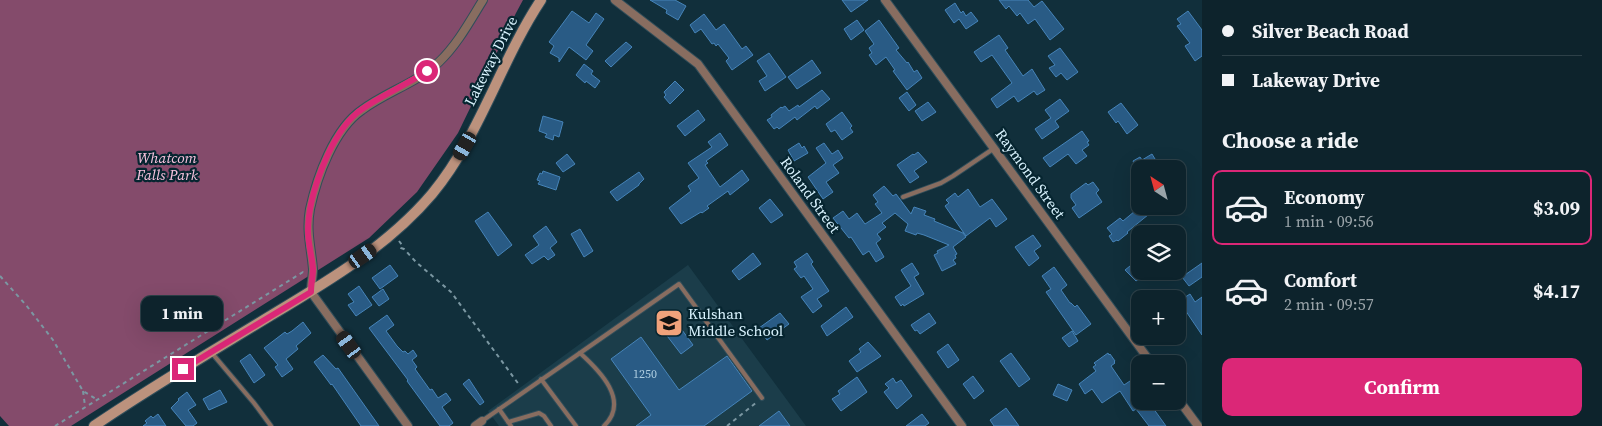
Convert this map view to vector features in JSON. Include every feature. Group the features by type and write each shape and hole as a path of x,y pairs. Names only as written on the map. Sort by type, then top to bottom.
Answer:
{"main road":[{"name":"Lakeway Drive","path":"94,426 311,292 376,247 393,232 437,188 459,156 471,136 526,23 541,0"}],"street":[{"path":"408,426 311,292 313,270 308,230 310,210 323,169 337,137 350,120 362,109 416,78 439,62 483,0"},
{"name":"Roland Street","path":"615,0 698,64 962,426"},
{"name":"Raymond Street","path":"885,0 1145,355"},
{"path":"1186,410 1198,426"},
{"path":"475,426 482,421"}],"lane":[{"path":"903,197 947,180 994,148"},
{"path":"482,421 679,284 762,398"},
{"path":"211,352 254,402 271,426"},
{"path":"580,353 612,390 615,399 610,420 604,426"},
{"path":"541,379 576,426"},
{"path":"498,409 510,424 539,413 544,416 551,426"}],"path":[{"path":"399,241 402,245 401,248 451,292 524,392"},
{"path":"55,426 303,272 306,274"},
{"path":"0,276 26,305 53,340 82,391 85,407"},
{"path":"82,391 96,400"},
{"path":"727,426 762,398"}],"shaded area":[{"name":"Kulshan Middle School","path":"688,265 806,426 499,426 488,411"}],"green space":[{"name":"Whatcom Falls Park","path":"0,0 523,0 458,133 417,192 369,238 71,426 9,426 0,416"}],"building":[{"path":"650,0 675,0 686,6 678,20 666,13 667,10"},
{"path":"842,0 868,0 851,12"},
{"path":"999,0 1028,0 1034,7 1042,1 1064,29 1050,40 1035,19 1028,24 1020,13 1017,16 1009,6 1006,9"},
{"path":"955,3 961,13 963,11 966,16 971,12 978,21 966,29 959,19 954,23 945,10"},
{"path":"572,11 589,23 596,13 604,19 586,45 593,51 586,60 569,47 559,62 559,58 550,53 554,46 549,42"},
{"path":"1188,11 1202,30 1202,56 1195,61 1185,46 1190,43 1177,26 1181,24 1177,19"},
{"path":"704,14 716,30 724,24 742,49 746,46 753,55 732,70 726,61 729,58 718,44 716,46 714,43 712,44 701,29 695,33 690,25"},
{"path":"857,20 864,30 851,40 844,29"},
{"path":"879,20 899,48 896,50 908,62 914,72 917,70 922,78 907,90 893,71 895,70 886,57 876,65 869,55 872,53 869,48 874,44 865,31"},
{"path":"999,35 1008,48 1005,50 1023,76 1032,69 1045,90 1037,95 1034,91 1018,102 1014,96 997,108 991,99 1012,83 992,55 981,62 974,52"},
{"path":"626,42 632,47 611,67 605,61"},
{"path":"1060,48 1078,72 1067,80 1061,73 1056,77 1049,68 1055,65 1048,56"},
{"path":"769,53 786,77 765,91 759,81 767,76 757,61"},
{"path":"812,60 821,73 797,89 788,77"},
{"path":"584,64 593,71 591,74 600,81 595,88 586,81 585,83 576,75"},
{"path":"675,81 684,90 670,104 664,97 666,95 664,92"},
{"path":"822,90 830,99 817,109 815,106 797,120 795,117 779,129 777,127 774,129 767,120 781,107 785,106 789,111 798,105 799,107"},
{"path":"907,92 916,105 909,111 899,98"},
{"path":"1060,99 1069,111 1055,121 1059,127 1042,139 1035,129 1051,118 1045,110"},
{"path":"928,102 936,112 922,121 915,111"},
{"path":"1121,103 1138,125 1127,134 1118,121 1116,123 1108,112"},
{"path":"698,110 705,120 685,136 677,126"},
{"path":"842,112 852,126 850,128 853,132 842,140 835,130 831,132 826,124"},
{"path":"543,116 563,122 559,137 554,135 553,140 545,137 547,134 539,131"},
{"path":"1082,131 1089,141 1087,142 1089,145 1082,150 1087,156 1076,164 1068,154 1050,167 1043,158"},
{"path":"720,133 728,145 706,161 708,163 705,165 720,187 742,170 749,180 730,195 728,191 707,206 709,208 702,213 681,224 669,208 691,191 688,186 699,178 688,163 712,147 708,142"},
{"path":"799,143 802,148 804,146 808,153 794,161 788,150"},
{"path":"824,143 832,154 838,150 843,158 833,165 839,173 826,182 833,192 823,199 808,177 826,163 816,148"},
{"path":"918,152 927,162 914,171 919,177 910,183 897,165"},
{"path":"567,154 575,164 563,172 556,163"},
{"path":"1152,154 1156,160 1142,160"},
{"path":"543,171 560,177 556,190 538,184 540,181 537,180"},
{"path":"639,172 644,179 617,201 610,192"},
{"path":"1093,182 1099,190 1096,193 1102,202 1079,218 1072,208 1076,205 1071,198 1071,194 1086,183 1088,185"},
{"path":"884,186 893,196 896,194 911,214 914,207 926,211 924,215 935,219 934,221 963,233 966,237 953,247 957,254 953,260 956,264 942,271 934,255 938,253 937,251 949,245 924,235 917,233 916,235 905,231 908,224 895,213 882,223 886,227 877,234 881,239 876,243 884,257 876,262 869,251 863,255 851,237 849,238 833,218 843,211 849,219 857,213 865,224 882,213 875,204 878,202 873,195"},
{"path":"968,189 980,207 992,199 1007,219 996,227 990,218 966,236 945,206 949,203 946,200 955,193 958,197"},
{"path":"770,199 783,215 771,223 759,208"},
{"path":"488,212 512,245 498,256 475,221"},
{"path":"1131,214 1148,215 1136,225 1131,225 1128,233 1118,241 1113,242 1109,236 1112,234 1107,228 1120,218 1123,221"},
{"path":"546,226 557,242 550,248 555,255 548,260 544,256 532,264 525,255 539,245 533,236"},
{"path":"580,229 593,251 584,257 571,234"},
{"path":"1033,235 1041,246 1034,251 1039,258 1029,266 1015,247"},
{"path":"753,253 761,264 739,280 732,271"},
{"path":"807,253 813,262 811,264 829,291 817,299 822,306 813,313 801,297 813,289 804,276 801,278 794,269 797,267 794,262"},
{"path":"912,263 919,274 914,277 924,294 901,306 895,297 911,286 901,270"},
{"path":"1202,263 1202,277 1189,286 1184,280 1186,280 1186,274"},
{"path":"390,265 398,276 380,289 372,278"},
{"path":"1131,265 1131,276 1125,270"},
{"path":"1054,267 1067,285 1061,290 1070,303 1075,307 1077,305 1091,324 1076,335 1046,292 1051,289 1042,276"},
{"path":"359,286 372,305 356,316 348,305 354,302 348,294"},
{"path":"383,289 389,299 379,306 372,297"},
{"path":"1190,294 1195,302 1202,297 1202,335 1186,311 1186,297"},
{"path":"846,307 853,317 827,336 821,326"},
{"path":"780,313 789,324 767,340 759,328"},
{"path":"929,313 936,323 920,334 911,325"},
{"path":"387,315 394,325 386,331 403,352 405,351 408,354 413,350 417,356 412,360 417,367 415,369 430,390 432,389 438,398 446,393 451,400 442,407 453,423 449,426 440,426 369,328"},
{"path":"674,319 693,345 681,354 661,328"},
{"path":"303,322 311,333 296,346 298,349 286,359 293,369 282,377 275,367 278,365 264,348 285,332 287,334"},
{"path":"1072,331 1078,341 1069,347 1062,338"},
{"path":"641,337 679,390 727,356 752,391 704,426 636,426 651,415 611,359"},
{"path":"868,342 881,356 857,372 849,361 861,352 859,349"},
{"path":"948,344 959,360 948,368 937,352"},
{"path":"1011,353 1030,379 1019,387 1000,361"},
{"path":"1108,353 1110,354 1115,361 1111,366 1124,385 1131,380 1131,408 1120,391 1102,403 1092,389 1085,394 1079,384 1096,371 1093,367 1096,365 1094,363"},
{"path":"250,354 265,375 254,383 240,361"},
{"path":"323,355 336,369 338,368 379,426 361,426 314,362"},
{"path":"973,376 984,391 974,399 963,384"},
{"path":"857,377 867,392 841,411 832,399 840,394 838,391"},
{"path":"893,378 896,383 901,380 912,396 897,409 884,392 889,388 885,384"},
{"path":"469,379 484,402 480,405 463,384"},
{"path":"1058,384 1072,390 1067,401 1053,395"},
{"path":"220,390 227,402 209,410 203,399"},
{"path":"187,392 196,405 188,410 197,423 193,426 186,426 171,408"},
{"path":"1006,408 1019,426 994,426 990,420"},
{"path":"1137,410 1154,410 1166,426 1149,426"},
{"path":"779,411 790,426 759,426"},
{"path":"158,414 166,426 143,426 147,423 145,421 151,416 153,418"},
{"path":"922,414 929,423 925,426 906,426"}],"place":[{"name":"Kulshan Middle School","path":"669,323"}],"route":[{"path":"183,369 311,292 313,270 308,244 310,210 315,189 333,144 355,114 427,71"}]}
